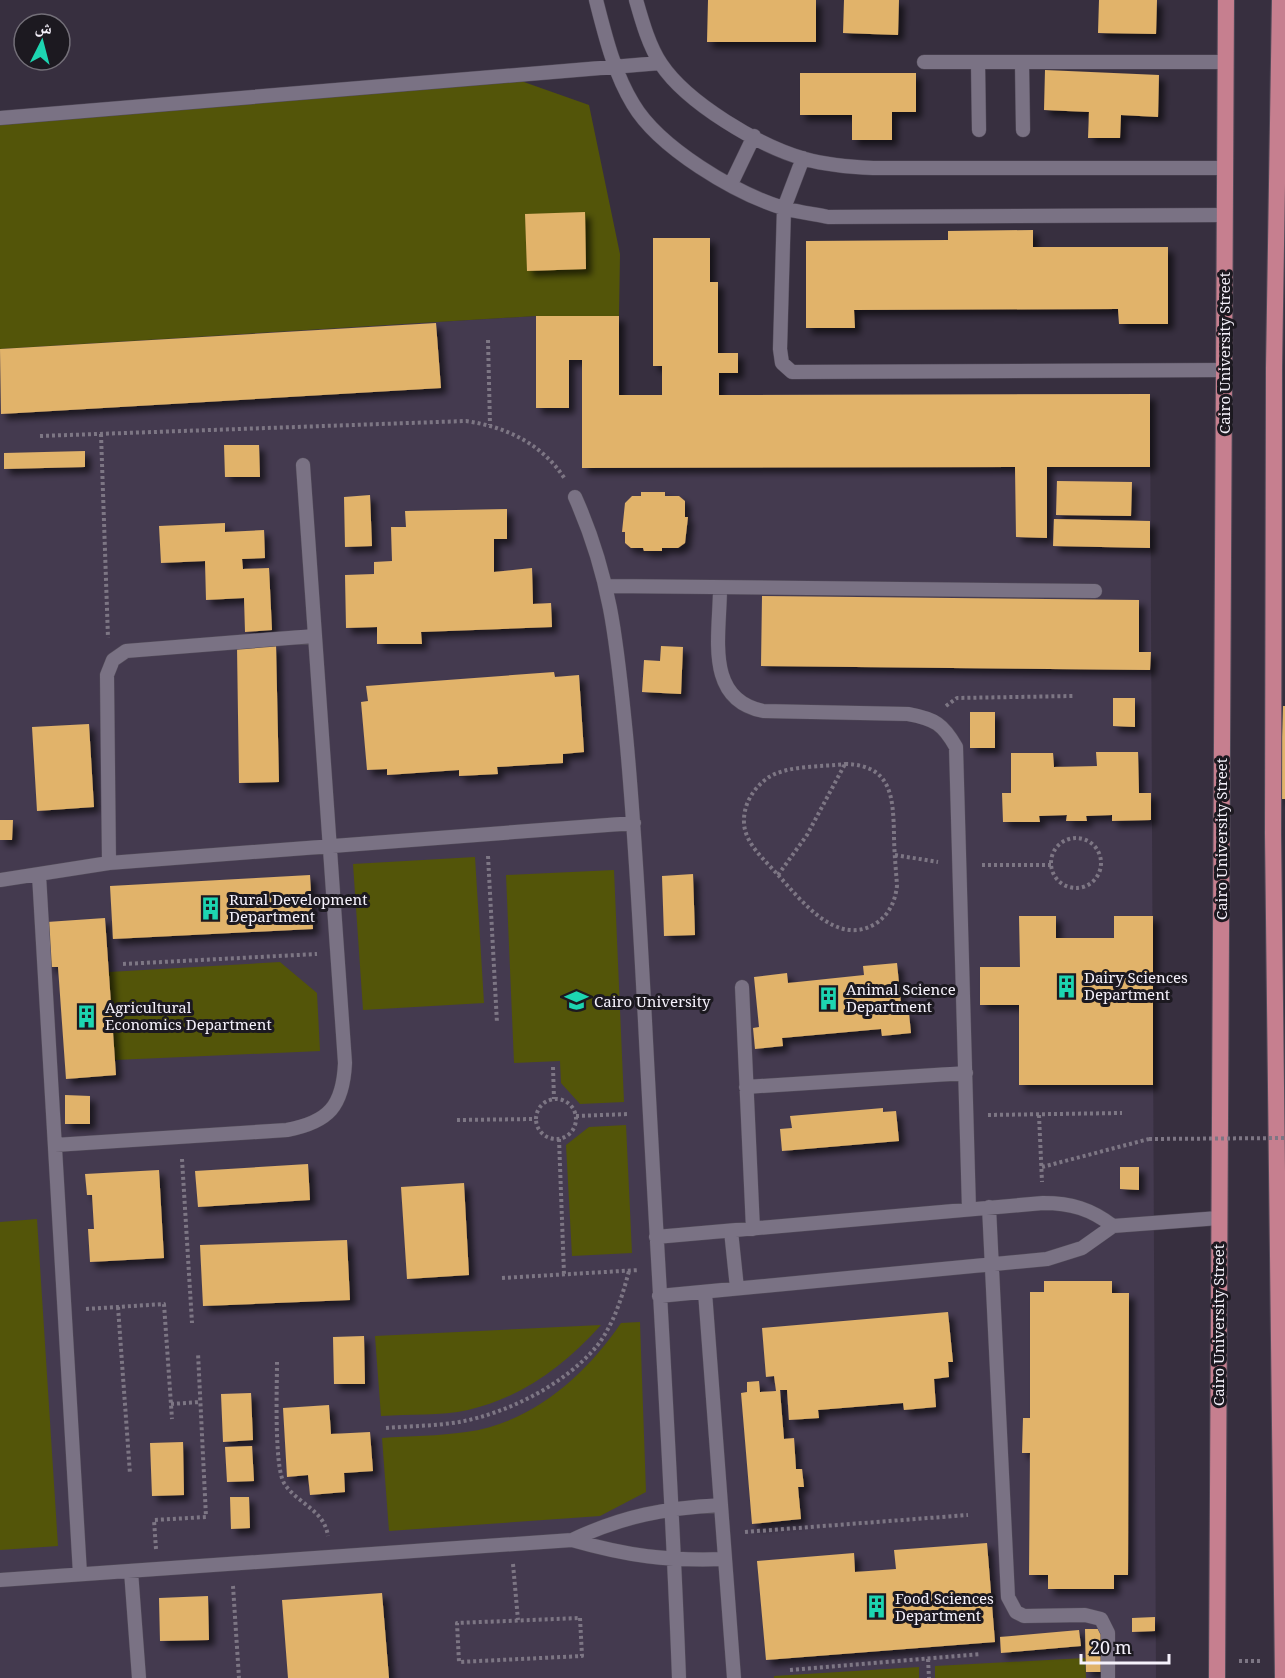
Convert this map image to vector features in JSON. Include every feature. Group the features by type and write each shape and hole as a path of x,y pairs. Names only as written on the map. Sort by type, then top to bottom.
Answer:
{"main road":[{"name":"Cairo University Street","path":"1217,1678 1226,0"},
{"path":"1280,0 1274,368 1273,834 1281,1202 1283,1670"}],"lane":[{"path":"596,0 617,68 633,105 662,137 690,159 731,184 784,208 828,217 1225,215"},
{"path":"636,0 660,63 679,86 702,105 754,136 802,158 837,166 873,168 1226,168"},
{"path":"924,62 1226,62"},
{"path":"978,62 979,130"},
{"path":"1022,62 1023,130"},
{"path":"0,118 660,63"},
{"path":"731,184 754,136"},
{"path":"802,158 784,208 780,349 782,363 792,372 1224,370"},
{"path":"55,1145 287,1130 312,1125 332,1111 344,1088 345,1063 303,465"},
{"path":"575,497 588,526 607,586 616,638 634,823 657,1269 673,1508 679,1678"},
{"path":"607,586 1095,591"},
{"path":"720,588 722,682 731,697 745,707 763,711 908,714 928,718 946,729 956,747 969,1209"},
{"path":"109,863 109,667 113,660 126,651 314,636"},
{"path":"0,880 109,863 634,823"},
{"path":"39,875 80,1574"},
{"path":"742,987 753,1229"},
{"path":"746,1087 966,1073"},
{"path":"656,1237 1043,1203 1081,1207 1098,1215 1113,1226"},
{"path":"989,1208 1008,1597 1016,1612 1024,1616 1085,1615 1101,1619 1108,1633 1108,1678"},
{"path":"659,1296 1065,1255 1098,1239 1113,1226 1219,1218"},
{"path":"731,1231 737,1288"},
{"path":"705,1292 734,1678"},
{"path":"0,1580 572,1540 621,1520 673,1508 721,1505"},
{"path":"572,1540 622,1554 675,1561 725,1559"},
{"path":"131,1571 139,1678"}],"path":[{"path":"488,340 490,425"},
{"path":"40,436 466,421 512,432 549,459 564,477 575,497"},
{"path":"101,434 109,667"},
{"path":"928,718 957,698 1073,696"},
{"path":"778,875 807,835 845,764"},
{"path":"845,764 866,767 875,772 883,779 892,798 897,886 890,911 870,927 858,930 834,926 801,900 749,841 744,823 746,804 755,788 770,776 789,771 845,764"},
{"path":"487,834 497,1023"},
{"path":"1081,839 1096,849 1100,867 1092,883 1084,887 1066,886 1053,873 1052,856 1063,842 1081,839"},
{"path":"123,964 337,953"},
{"path":"553,1067 554,1099"},
{"path":"554,1099 569,1103 576,1116 572,1131 559,1139 545,1136 536,1126 535,1119 540,1105 554,1099"},
{"path":"576,1116 650,1113"},
{"path":"967,1115 1122,1113"},
{"path":"1039,1114 1043,1203"},
{"path":"457,1120 535,1119"},
{"path":"181,1137 192,1323"},
{"path":"1042,1167 1149,1139 1285,1138"},
{"path":"559,1139 564,1274"},
{"path":"502,1278 657,1269"},
{"path":"386,1428 458,1422 485,1415 527,1397 557,1380 596,1346 608,1329 617,1311 629,1271"},
{"path":"64,1310 164,1304 172,1419"},
{"path":"118,1307 130,1474"},
{"path":"157,1569 154,1520 206,1517 198,1353"},
{"path":"277,1362 280,1472 291,1491 323,1519 328,1533 331,1557"},
{"path":"171,1404 200,1402"},
{"path":"723,1534 968,1515"},
{"path":"511,1544 518,1620"},
{"path":"231,1564 239,1678"},
{"path":"580,1617 582,1656 459,1662 457,1623 518,1620 580,1617"},
{"path":"790,1670 981,1654"},
{"path":"928,1659 929,1678"},
{"path":"1217,1660 1283,1670"}],"shaded area":[{"path":"521,81 589,105 620,254 619,316 536,316 0,349 0,123"},
{"name":"Cairo University","path":"536,316 619,316 620,395 1150,394 1156,1678 0,1678 0,349"},
{"path":"475,857 484,1003 363,1010 353,864"},
{"path":"614,870 624,1102 580,1104 561,1083 560,1061 514,1063 506,875"},
{"path":"280,962 317,993 320,1051 115,1060 109,972"},
{"path":"626,1125 632,1253 572,1256 566,1145 589,1127"},
{"path":"37,1219 58,1546 0,1550 0,1222"},
{"path":"640,1322 646,1492 600,1516 389,1531 382,1438 466,1432 513,1419 535,1408 574,1378 607,1343 621,1323"},
{"path":"601,1325 557,1366 507,1397 458,1412 381,1416 375,1336"},
{"path":"1085,1658 1086,1678 935,1678 935,1666"},
{"path":"919,1667 919,1678 774,1678 774,1676"}],"building":[{"path":"708,0 816,0 816,42 707,42"},
{"path":"844,0 899,0 898,35 843,33"},
{"path":"1099,0 1157,0 1156,34 1098,33"},
{"path":"1045,70 1159,75 1158,117 1121,115 1120,138 1088,138 1089,112 1044,110"},
{"path":"800,73 916,73 916,112 892,112 892,140 852,140 852,115 800,115"},
{"path":"585,212 586,269 527,271 525,214"},
{"path":"1033,230 1033,247 1168,247 1168,324 1119,324 1118,309 854,310 855,328 806,328 806,241 948,240 948,231"},
{"path":"653,238 710,238 710,282 718,282 718,353 738,353 738,373 719,373 719,395 1150,394 1150,467 1047,467 1047,538 1016,537 1015,467 582,468 582,360 569,360 569,408 536,408 536,316 619,316 619,395 662,395 662,366 653,366"},
{"path":"436,323 441,388 1,414 0,349"},
{"path":"224,445 259,445 260,477 225,477"},
{"path":"85,451 85,467 4,469 4,453"},
{"path":"1057,481 1132,482 1131,516 1056,515"},
{"path":"641,492 665,492 665,496 679,496 685,501 685,517 688,517 685,543 678,548 644,551 643,548 631,548 625,543 625,532 622,532 625,503 632,496 641,496"},
{"path":"370,495 372,546 345,547 344,497"},
{"path":"507,509 507,539 494,539 494,572 532,568 533,604 551,603 552,627 421,632 422,644 377,644 377,627 346,628 345,575 374,574 374,562 392,561 391,527 406,527 405,511"},
{"path":"1054,519 1150,521 1150,548 1053,546"},
{"path":"225,523 225,532 264,530 265,558 242,559 243,569 269,568 272,630 245,632 244,598 206,600 205,561 161,563 159,526"},
{"path":"762,596 1139,600 1139,652 1151,652 1150,670 761,666"},
{"path":"276,645 279,782 239,783 237,646"},
{"path":"661,646 683,647 681,694 642,692 644,660 660,661"},
{"path":"554,672 555,677 579,675 584,752 563,754 563,763 497,767 498,774 459,776 459,770 387,775 387,769 367,770 361,702 368,701 366,686"},
{"path":"1113,698 1135,698 1135,727 1113,726"},
{"path":"1283,706 1285,706 1285,799 1280,799"},
{"path":"970,712 995,712 995,748 970,748"},
{"path":"89,724 94,807 37,811 32,727"},
{"path":"1096,752 1138,752 1139,793 1151,793 1151,820 1112,821 1112,815 1086,816 1087,821 1066,821 1067,815 1039,816 1040,822 1003,822 1002,793 1011,793 1011,753 1053,753 1054,767 1097,766"},
{"path":"0,820 13,820 12,840 0,840"},
{"path":"693,874 695,935 664,936 662,876"},
{"name":"Rural Development Department","path":"310,875 313,929 113,939 110,886"},
{"name":"Dairy Sciences Department","path":"1019,916 1056,916 1056,938 1114,938 1114,916 1153,916 1153,1085 1019,1085 1019,1005 980,1005 980,967 1020,967"},
{"name":"Agricultural Economics Department","path":"105,918 116,1075 66,1079 58,967 50,967 47,922"},
{"name":"Animal Science Department","path":"897,963 902,1014 909,1013 911,1033 882,1036 881,1029 782,1038 783,1046 755,1049 753,1028 759,1027 754,977 787,973 788,983 864,975 863,966"},
{"path":"65,1095 90,1096 90,1124 65,1124"},
{"path":"883,1108 883,1112 896,1111 899,1141 782,1151 780,1129 792,1128 790,1116"},
{"path":"308,1164 310,1200 198,1207 195,1171"},
{"path":"1120,1167 1139,1167 1139,1190 1120,1189"},
{"path":"159,1170 164,1258 90,1262 88,1229 94,1229 92,1195 87,1195 85,1174"},
{"path":"464,1183 469,1275 407,1279 401,1187"},
{"path":"347,1240 350,1300 203,1306 200,1245"},
{"path":"1044,1281 1112,1281 1112,1293 1129,1293 1128,1575 1114,1575 1114,1589 1048,1589 1048,1575 1029,1575 1030,1453 1022,1453 1023,1418 1030,1418 1030,1292 1044,1292"},
{"path":"948,1312 953,1362 948,1362 949,1377 934,1379 936,1407 904,1410 903,1403 818,1410 819,1418 789,1420 787,1390 780,1390 784,1439 794,1438 796,1469 802,1469 804,1487 798,1487 801,1519 752,1524 741,1393 747,1392 747,1382 759,1381 760,1392 776,1391 774,1376 766,1377 762,1328"},
{"path":"364,1336 365,1384 334,1384 333,1337"},
{"path":"251,1393 253,1440 223,1442 221,1394"},
{"path":"329,1405 331,1434 370,1432 373,1471 344,1473 345,1492 310,1495 308,1475 287,1477 283,1408"},
{"path":"183,1442 184,1495 152,1496 150,1443"},
{"path":"252,1446 254,1481 227,1482 225,1447"},
{"path":"230,1497 249,1497 250,1528 231,1529"},
{"name":"Food Sciences Department","path":"987,1543 995,1642 766,1660 757,1561 854,1553 855,1572 896,1569 894,1550"},
{"path":"382,1593 389,1678 288,1678 282,1600"},
{"path":"208,1596 209,1640 160,1641 159,1598"},
{"path":"1155,1617 1155,1631 1132,1632 1132,1618"},
{"path":"1085,1629 1101,1629 1101,1672 1086,1672"},
{"path":"1079,1630 1081,1646 1001,1653 1000,1637"}],"place":[{"name":"Rural Development Department","path":"211,908"},
{"name":"Dairy Sciences Department","path":"1066,986"},
{"name":"Animal Science Department","path":"828,998"},
{"name":"Cairo University","path":"576,1001"},
{"name":"Agricultural Economics Department","path":"87,1016"},
{"name":"Food Sciences Department","path":"877,1607"}]}
